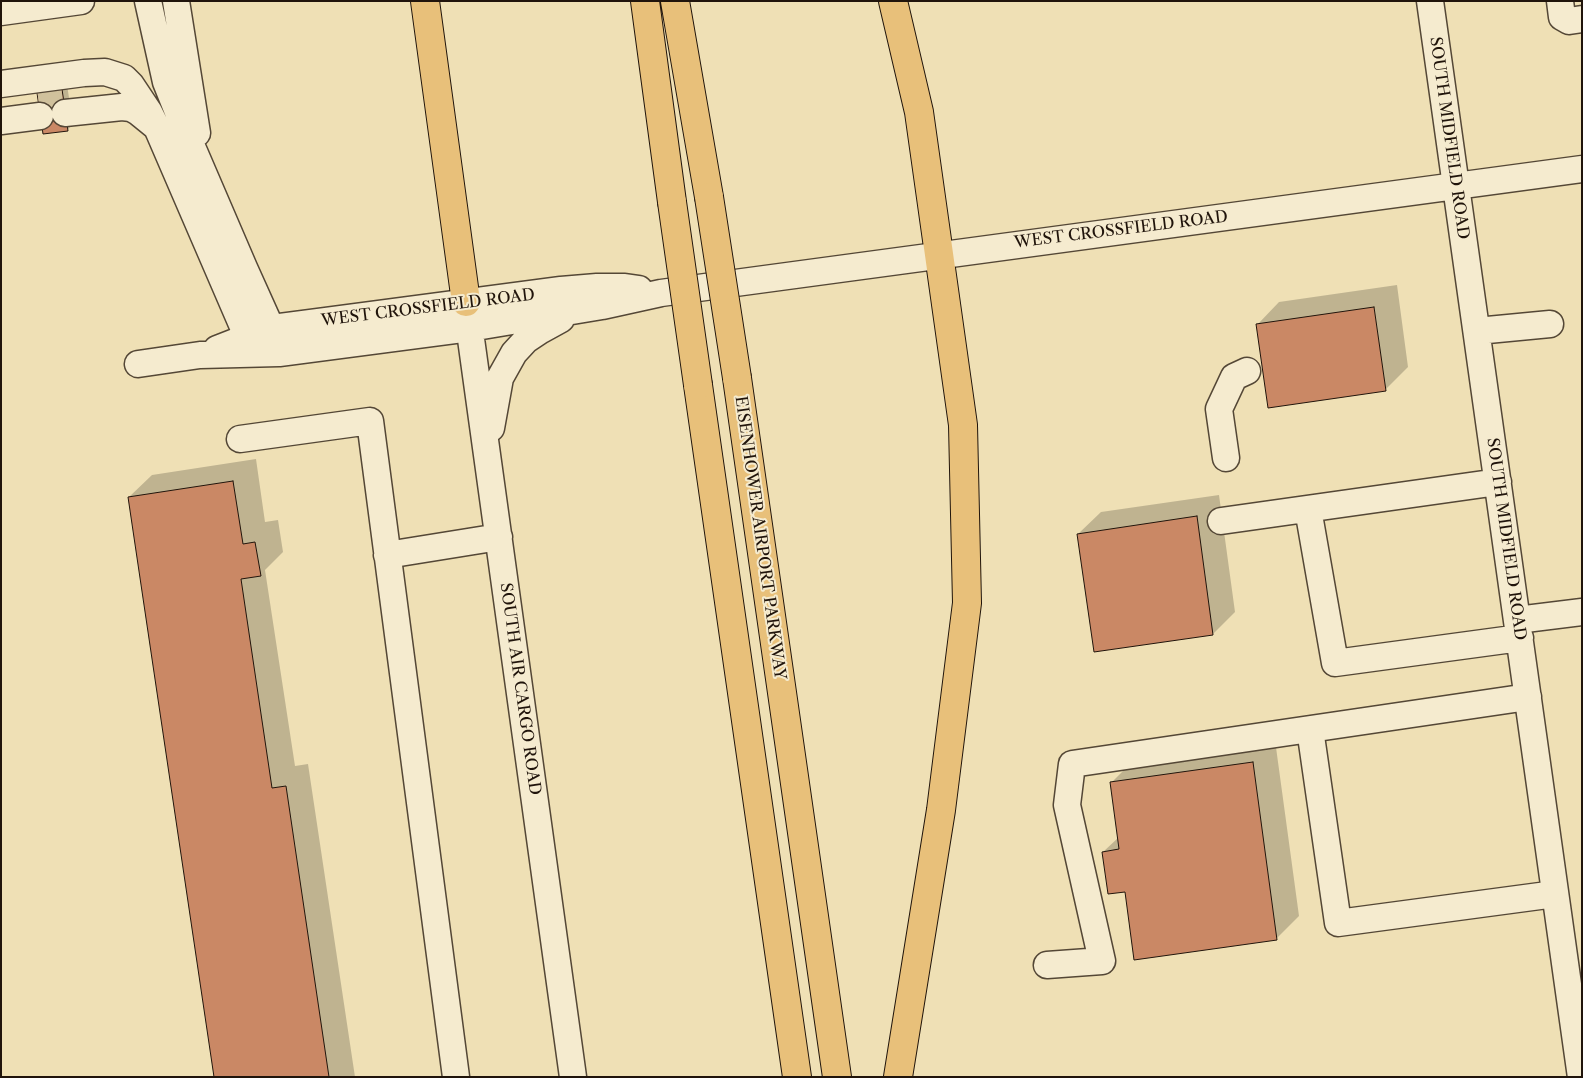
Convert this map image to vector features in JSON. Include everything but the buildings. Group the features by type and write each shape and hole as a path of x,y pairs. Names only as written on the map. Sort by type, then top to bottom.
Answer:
{"main road":[{"path":"425,1 468,315"},
{"path":"645,1 796,1077"},
{"name":"EISENHOWER AIRPORT PARKWAY","path":"675,1 737,378 837,1077"},
{"path":"893,1 918,112 963,425 967,603 940,810 898,1077"}],"street":[{"path":"1,12 81,1"},
{"path":"148,1 166,82 203,173 267,319 262,343"},
{"path":"176,1 203,173"},
{"name":"SOUTH MIDFIELD ROAD","path":"1430,1 1555,894 1571,926 1581,1077"},
{"path":"1560,1 1562,17 1570,21 1582,19"},
{"path":"1,84 84,72 105,72 124,78 149,112 158,129 262,343"},
{"path":"1,121 114,88 126,90 158,129"},
{"path":"1,101 51,105"},
{"name":"WEST CROSSFIELD ROAD","path":"138,364 200,356 262,343 280,327 588,309 661,293 939,254 1582,169"},
{"name":"WEST CROSSFIELD ROAD","path":"468,315 597,287 625,287 661,293"},
{"path":"487,451 500,378 514,353 526,340 541,330 555,322 588,309"},
{"name":"SOUTH AIR CARGO ROAD","path":"468,315 573,1077"},
{"path":"1477,331 1550,324"},
{"path":"1226,458 1219,409 1234,377 1247,371"},
{"path":"240,438 370,421 456,1077"},
{"path":"1221,521 1498,482"},
{"path":"1308,509 1335,663 1518,629 1582,612"},
{"path":"388,555 499,536"},
{"path":"1047,965 1102,961 1067,805 1072,764 1528,697"},
{"path":"1310,729 1338,923 1555,894"}],"tunnel":[{"path":"38,97 62,94"}]}
